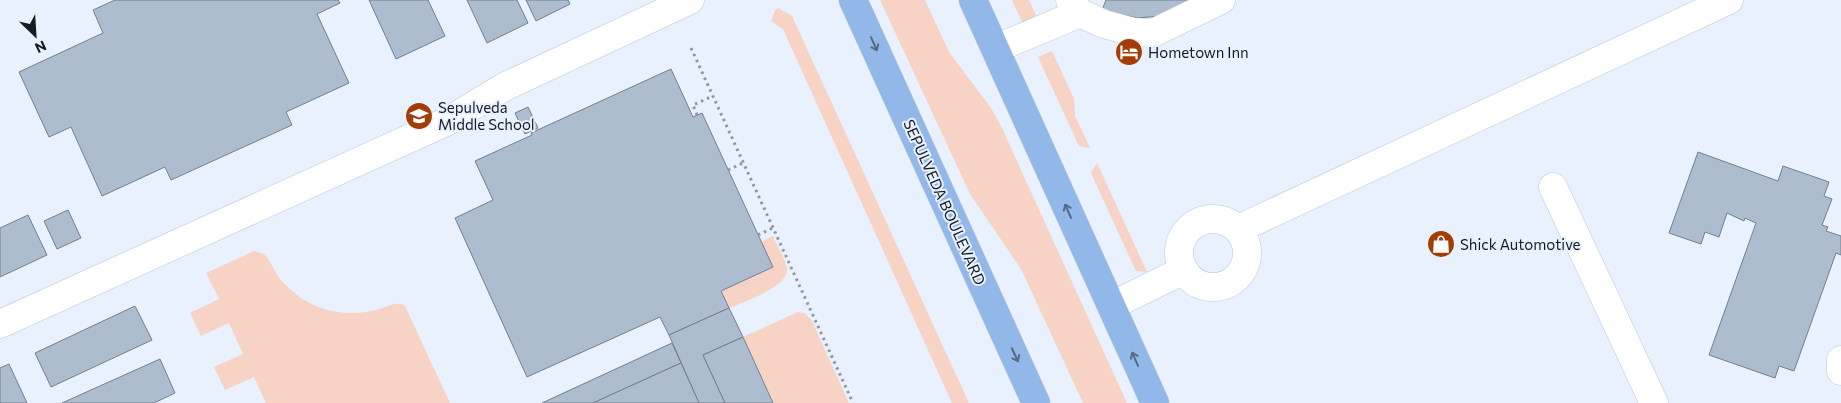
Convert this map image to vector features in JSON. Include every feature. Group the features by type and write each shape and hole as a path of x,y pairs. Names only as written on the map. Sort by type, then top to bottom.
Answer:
{"main road":[{"name":"SEPULVEDA BOULEVARD","path":"853,0 1036,403"},
{"path":"973,0 1155,403"}],"street":[{"path":"0,324 448,121 504,87 690,0"},
{"path":"995,49 1075,6 1114,28 1133,32 1154,33 1221,0"},
{"path":"1238,230 1729,0"},
{"path":"1553,187 1654,403"},
{"path":"1208,219 1219,219 1229,223 1238,230 1244,239 1248,250 1242,272 1223,286 1211,287 1200,284 1191,279 1184,270 1180,260 1182,238 1197,223 1208,219"},
{"path":"1111,306 1184,270"},
{"path":"1841,360 1841,371"}],"path":[{"path":"691,48 853,403"},
{"path":"697,115 693,105 712,96"},
{"path":"728,170 744,163"},
{"path":"758,235 773,228"}],"shaded area":[{"path":"880,0 925,0 949,52 991,108 1001,126 1127,403 1083,403 1021,269 970,194"},
{"path":"1012,0 1029,0 1037,17 1023,24"},
{"path":"778,8 792,16 969,403 952,403 783,29 771,21"},
{"path":"1052,51 1074,99 1075,116 1090,148 1079,146 1038,57"},
{"path":"1097,163 1147,272 1136,271 1091,173"},
{"path":"773,236 786,264 786,275 764,293 729,308 721,291 761,242"},
{"path":"254,251 264,254 290,290 301,298 324,309 349,313 376,310 395,304 405,306 450,403 266,403 254,377 225,390 214,367 243,354 229,323 201,336 190,313 219,299 206,273"},
{"path":"798,312 805,313 812,321 849,403 773,403 743,337"}],"building":[{"path":"115,0 338,0 340,3 317,14 349,83 286,112 292,125 171,180 165,167 102,196 71,127 49,137 19,72 103,33 93,10"},
{"path":"369,0 428,0 445,36 396,59"},
{"path":"467,0 517,0 528,23 487,43"},
{"path":"526,0 568,0 570,4 536,21"},
{"path":"1106,0 1202,0 1161,16 1137,18 1102,10"},
{"path":"671,69 693,117 702,113 773,267 721,291 729,308 669,335 660,317 527,377 455,218 493,200 475,161 532,135 531,133"},
{"path":"528,107 538,128 525,134 515,113"},
{"path":"1698,152 1778,181 1783,166 1829,182 1824,196 1832,199 1822,225 1828,227 1826,231 1841,236 1841,255 1836,253 1794,371 1779,366 1775,378 1709,355 1756,223 1745,218 1744,221 1727,213 1719,237 1705,232 1701,244 1669,233"},
{"path":"68,210 81,238 57,249 44,221"},
{"path":"28,215 47,255 0,277 0,228"},
{"path":"135,306 152,340 51,387 35,353"},
{"path":"729,308 743,337 703,355 725,403 699,403 669,335"},
{"path":"743,337 773,403 725,403 703,355"},
{"path":"672,343 681,363 593,403 542,403"},
{"path":"160,359 175,393 154,403 62,403"},
{"path":"681,363 699,403 593,403"},
{"path":"9,364 27,403 0,403 0,368"}],"place":[{"name":"Hometown Inn","path":"1129,52"},
{"name":"Sepulveda Middle School","path":"419,116"},
{"name":"Shick Automotive","path":"1441,244"}]}
